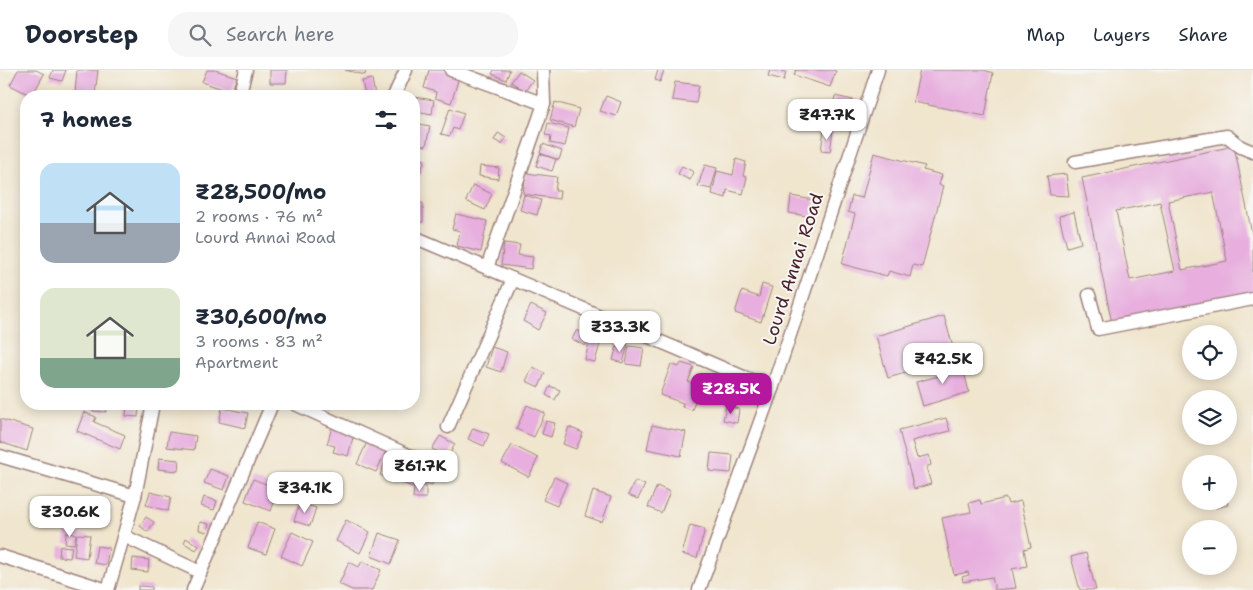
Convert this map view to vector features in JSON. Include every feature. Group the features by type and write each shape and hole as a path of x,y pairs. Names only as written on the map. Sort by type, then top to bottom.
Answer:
{"street":[{"path":"397,90 406,70"},
{"path":"451,70 544,104"},
{"path":"487,268 544,104 543,70"},
{"name":"Lourd Annai Road","path":"699,590 772,390 878,70"},
{"path":"240,90 242,71"},
{"path":"1075,162 1227,136 1241,147 1253,152"},
{"path":"420,240 772,390"},
{"path":"448,428 513,279"},
{"path":"1089,295 1098,329 1253,299"},
{"path":"0,556 107,590 135,496 152,410"},
{"path":"193,590 269,410"},
{"path":"308,410 416,459"},
{"path":"0,456 135,496"},
{"path":"124,536 200,572"}],"building":[{"path":"18,70 36,70 44,74 35,90 20,90 10,85"},
{"path":"53,70 66,70 62,81 50,78"},
{"path":"77,70 98,70 96,90 75,90"},
{"path":"207,70 215,70 237,77 232,90 225,90 202,82"},
{"path":"270,70 287,70 286,83 270,83"},
{"path":"345,70 366,70 365,75"},
{"path":"429,70 446,70 460,74 451,103 435,98 436,92 424,88"},
{"path":"494,70 510,70 506,80 492,74"},
{"path":"658,70 664,70 660,82 655,80"},
{"path":"770,70 786,72 784,80 768,76"},
{"path":"796,70 836,71 830,87 794,75"},
{"path":"920,70 984,70 993,73 985,116 913,102"},
{"path":"519,71 533,80 525,91 511,82"},
{"path":"372,79 374,90 364,90 362,81"},
{"path":"675,82 699,85 696,103 672,100"},
{"path":"606,96 621,102 616,116 600,111"},
{"path":"835,96 853,100 848,122 830,119"},
{"path":"420,98 434,100 432,114 420,112"},
{"path":"555,102 579,109 574,127 550,120"},
{"path":"450,108 464,113 458,130 453,128 450,136 441,134"},
{"path":"548,123 569,128 565,146 550,143 551,136 545,135"},
{"path":"420,124 430,126 426,146 420,145"},
{"path":"824,129 833,130 830,152 821,151"},
{"path":"498,133 506,138 502,144 494,140"},
{"path":"543,144 562,151 559,160 540,153"},
{"path":"1234,146 1253,239 1253,299 1113,328 1082,178","holes":["1213,192 1227,261 1182,270 1168,201","1160,202 1175,271 1130,280 1116,211"]},
{"path":"874,153 925,166 923,170 942,175 939,185 943,186 922,267 913,265 910,277 889,271 887,276 842,264 855,214 848,212 852,196 862,198"},
{"path":"540,154 556,159 552,171 536,166"},
{"path":"420,158 425,160 420,174"},
{"path":"736,159 746,162 743,176 747,177 743,194 727,190 726,198 712,194 717,171 733,175"},
{"path":"705,165 717,168 711,189 698,186"},
{"path":"480,166 499,168 498,179 479,176"},
{"path":"682,166 694,172 690,180 678,174"},
{"path":"526,173 557,177 555,191 560,191 559,199 523,194"},
{"path":"1066,174 1069,196 1050,195 1047,176"},
{"path":"473,185 492,194 485,210 466,201"},
{"path":"524,195 541,200 537,215 520,210"},
{"path":"791,196 814,200 812,217 789,213"},
{"path":"420,203 423,203 423,222 420,222"},
{"path":"1074,212 1081,243 1067,247 1059,216"},
{"path":"456,214 487,221 481,252 457,246 460,231 452,229"},
{"path":"504,243 520,245 518,255 533,257 531,269 501,265"},
{"path":"762,284 772,287 761,322 735,313 742,291 759,297"},
{"path":"531,305 547,313 538,330 523,321"},
{"path":"944,316 956,358 888,378 876,336"},
{"path":"577,330 590,337 585,346 572,339"},
{"path":"590,337 601,340 595,362 585,360"},
{"path":"618,342 628,345 623,363 613,360"},
{"path":"629,346 644,348 641,366 626,364"},
{"path":"492,347 507,352 501,372 486,367"},
{"path":"953,362 956,370 963,368 969,392 923,406 916,382 943,375 940,365"},
{"path":"681,363 694,367 688,382 700,386 692,410 682,407 683,403 660,395 671,364 679,367"},
{"path":"533,367 545,373 539,387 526,381"},
{"path":"550,386 560,390 555,400 546,395"},
{"path":"527,405 545,413 534,437 516,429"},
{"path":"726,406 739,409 737,423 723,420"},
{"path":"92,410 106,410 106,412"},
{"path":"126,410 139,410 138,417 126,416"},
{"path":"222,410 248,413 245,428 219,422"},
{"path":"84,412 96,417 94,422 125,435 120,449 77,431"},
{"path":"946,418 950,431 912,441 917,458 929,455 931,465 926,467 931,484 914,489 899,430"},
{"path":"0,419 33,429 27,451 0,442"},
{"path":"546,421 555,423 551,437 542,434"},
{"path":"652,425 686,432 681,456 647,449"},
{"path":"332,427 354,434 348,456 333,452 335,446 327,444"},
{"path":"569,427 583,433 576,449 563,444"},
{"path":"473,428 489,434 484,446 468,439"},
{"path":"169,432 196,436 194,450 167,447"},
{"path":"440,436 455,444 448,457 432,449"},
{"path":"369,438 388,447 376,472 357,464"},
{"path":"512,445 538,458 529,477 502,463"},
{"path":"390,448 401,453 391,480 380,475"},
{"path":"711,453 733,455 731,473 709,471"},
{"path":"404,454 422,462 412,487 394,479"},
{"path":"427,455 437,459 434,468 437,469 432,485 418,480"},
{"path":"159,458 179,460 178,471 158,469"},
{"path":"210,469 229,476 224,490 204,483"},
{"path":"554,477 567,483 557,506 543,500"},
{"path":"253,479 279,489 271,511 245,501"},
{"path":"635,481 645,485 638,499 628,495"},
{"path":"414,485 426,486 426,498 413,498"},
{"path":"657,486 670,492 661,513 648,507"},
{"path":"593,491 611,497 602,522 585,516"},
{"path":"150,492 171,497 168,511 146,505"},
{"path":"204,497 217,501 214,510 201,506"},
{"path":"1006,498 1008,504 1021,501 1031,547 1024,549 1027,566 1012,569 1016,588 995,590 992,577 963,582 962,577 969,575 968,572 954,575 942,518 971,512 969,503 980,500 981,504"},
{"path":"300,503 316,508 310,526 294,521"},
{"path":"146,517 154,522 148,532 140,526"},
{"path":"346,520 370,532 360,553 336,541"},
{"path":"200,522 209,524 207,532 199,530"},
{"path":"257,522 275,529 266,554 248,548"},
{"path":"690,525 705,529 697,558 682,554"},
{"path":"292,532 313,542 302,566 281,556"},
{"path":"66,533 76,534 74,544 65,543"},
{"path":"379,533 400,540 391,564 371,556"},
{"path":"77,534 90,535 87,558 74,556"},
{"path":"186,538 199,546 196,550 184,543"},
{"path":"60,546 72,547 70,558 59,557"},
{"path":"97,546 109,548 106,565 94,563"},
{"path":"1086,553 1096,590 1080,590 1071,557"},
{"path":"133,558 149,560 148,572 132,570"},
{"path":"362,561 381,570 372,590 352,590 339,584 349,562 359,567"},
{"path":"138,586 152,587 152,590 138,590"}]}
